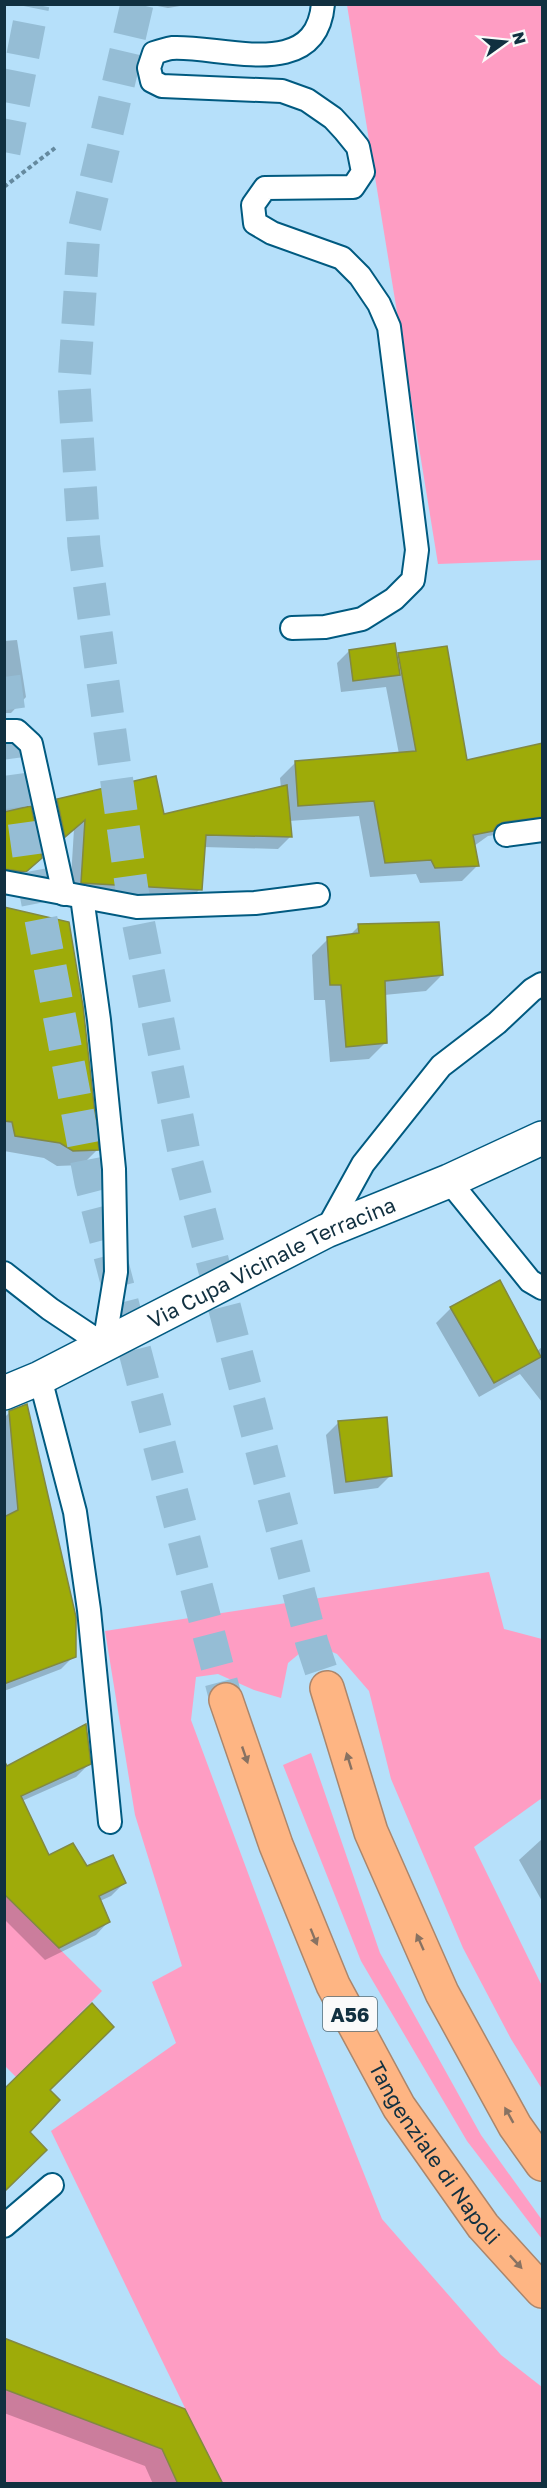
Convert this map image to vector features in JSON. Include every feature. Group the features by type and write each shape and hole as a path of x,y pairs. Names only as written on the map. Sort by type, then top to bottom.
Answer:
{"highway":[{"path":"327,1688 371,1832 442,1993 515,2126 543,2163"},
{"name":"Tangenziale di Napoli","path":"226,1700 276,1845 333,1985 399,2107 483,2226 543,2291"}],"street":[{"name":"Via Cupa Vicinale Terracina","path":"4,1393 40,1378 326,1231 449,1181 543,1138"}],"lane":[{"path":"292,628 325,627 362,619 394,599 412,580 417,550 389,327 379,304 360,276 342,258 272,233 255,223 253,206 265,188 353,187 363,172 358,147 333,118 307,100 282,91 162,86 152,81 149,68 154,53 171,48 264,56 286,51 305,42 318,30 323,4"},
{"path":"4,731 17,731 31,744 73,895 99,1020 114,1169 116,1272 104,1345 50,1309 4,1273"},
{"path":"506,835 543,830"},
{"path":"4,882 136,907 255,903 318,895"},
{"path":"326,1231 363,1164 441,1066 496,1023 532,990 543,984"},
{"path":"449,1181 530,1281 543,1288"},
{"path":"40,1378 75,1512 89,1610 110,1822"},
{"path":"4,2226 52,2186"}],"path":[{"path":"4,187 55,148"}],"shaded area":[{"path":"347,5 542,5 542,560 438,564"},
{"path":"489,1572 504,1629 542,1639 542,1798 474,1847 542,1986 542,2089 511,2039 463,1948 391,1779 369,1691 337,1654 312,1643 288,1663 281,1698 254,1690 218,1674 196,1677 191,1720 305,2026 382,2219 501,2355 542,2387 542,2483 5,2483 4,2338 185,2408 51,2131 176,2043 152,1982 182,1966 135,1815 105,1631"},
{"path":"311,1753 380,1953 481,2135 542,2220 542,2239 467,2141 361,1961 283,1765"},
{"path":"4,1894 102,1991 17,2078 5,2066"}],"building":[{"path":"395,643 400,675 353,681 349,650"},
{"path":"447,646 467,760 543,743 543,817 504,822 497,825 493,831 473,835 479,866 435,868 431,860 385,863 374,801 298,806 295,761 416,751 398,653"},
{"path":"156,776 164,814 287,785 292,837 206,835 202,890 81,883 85,820 65,837 57,799"},
{"path":"31,806 42,858 26,872 4,869 4,812"},
{"path":"4,907 69,922 83,1006 99,1150 73,1151 60,1143 15,1136 12,1122 4,1121"},
{"path":"439,922 443,975 385,981 387,1043 346,1047 341,985 330,985 327,937 359,933 358,924"},
{"path":"500,1280 541,1357 494,1383 450,1307"},
{"path":"27,1404 76,1617 76,1657 4,1684 4,1517 18,1510 9,1411"},
{"path":"387,1417 392,1476 346,1482 338,1421"},
{"path":"86,1724 91,1764 21,1796 49,1855 73,1843 87,1866 113,1855 126,1883 99,1896 110,1922 59,1948 4,1894 4,1760 7,1766"},
{"path":"92,2003 114,2027 50,2090 60,2100 30,2132 47,2150 4,2192 4,2089"},
{"path":"4,2338 185,2409 223,2484 178,2484 162,2449 4,2389"}],"tunnel":[{"path":"4,152 33,4"},
{"path":"137,4 84,231 74,384 84,546 132,890 184,1152 312,1643 327,1688"},
{"path":"4,677 29,856 91,1183 226,1700"}]}
